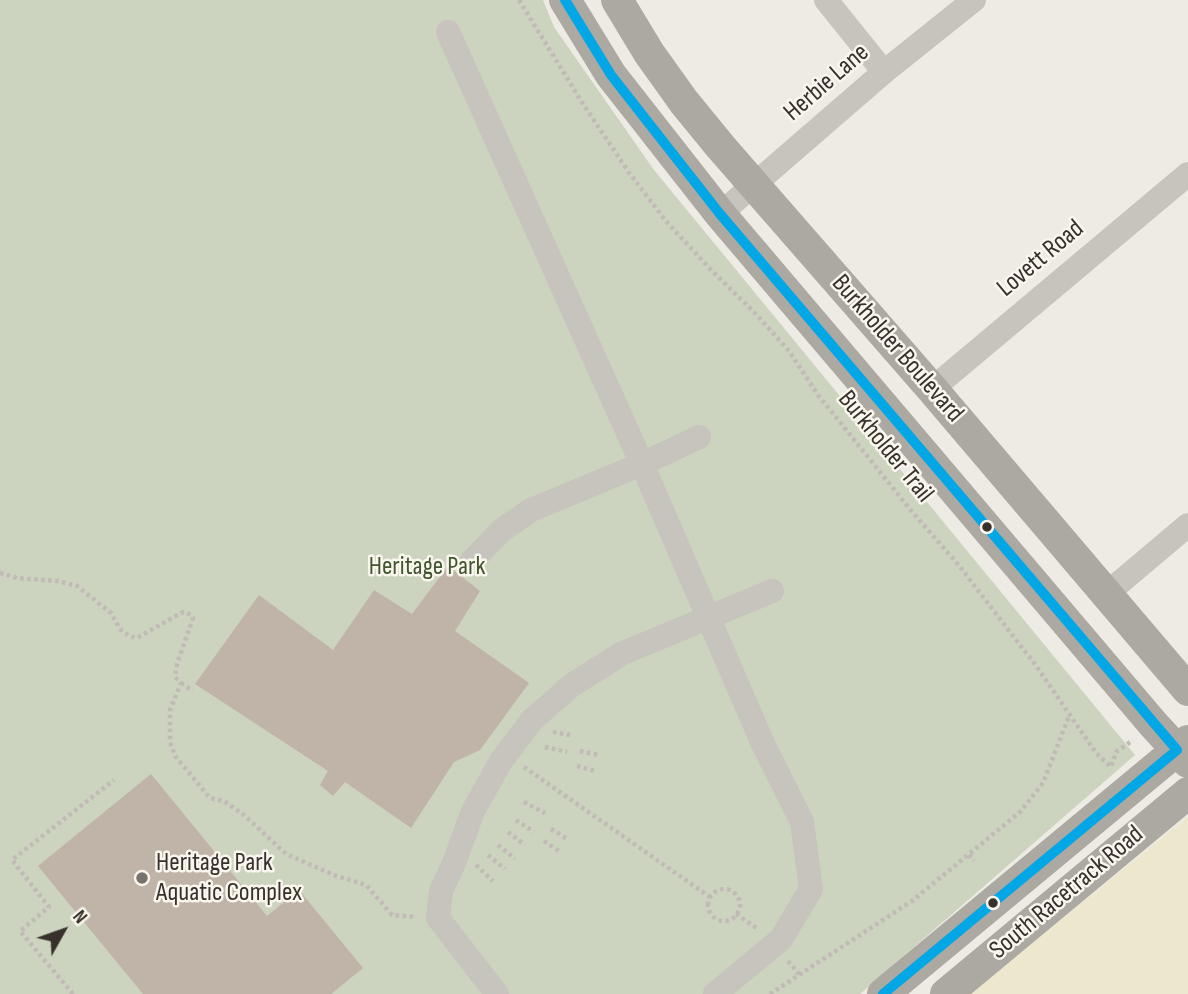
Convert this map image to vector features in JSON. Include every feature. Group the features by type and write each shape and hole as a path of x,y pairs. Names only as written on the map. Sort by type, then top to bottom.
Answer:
{"main road":[{"name":"Burkholder Boulevard","path":"565,0 611,75 720,214 1154,725 1184,751"},
{"name":"Burkholder Boulevard","path":"617,0 684,102 1188,690"},
{"name":"South Racetrack Road","path":"883,994 1184,751"},
{"name":"South Racetrack Road","path":"946,994 1188,793"}],"street":[{"path":"826,0 884,72"},
{"name":"Herbie Lane","path":"720,214 884,72 974,0"},
{"path":"448,32 642,464 763,744 802,822 811,889 781,939 715,994"},
{"name":"Lovett Road","path":"932,389 1188,174"},
{"path":"472,561 502,530 531,510 699,437"},
{"path":"1105,595 1188,525"},
{"path":"497,994 438,918 441,891 473,811 506,754 532,720 572,685 621,654 772,591"}],"path":[{"name":"Burkholder Trail","path":"519,0 583,104 630,174 666,221 789,351 818,395 957,563 1037,667 1096,753 1111,767 1116,752 1154,725"},
{"path":"0,573 77,586 111,613 120,629 129,636 138,638 183,612 190,614 193,618 175,677 193,691"},
{"path":"181,682 170,710 170,742 175,756 210,798 224,802 244,815 286,854 334,875 366,885 392,915 412,916 420,920"},
{"path":"770,994 912,901 1020,812 1043,783 1070,715"},
{"path":"548,731 570,734"},
{"path":"545,747 567,752"},
{"path":"580,751 598,755"},
{"path":"506,754 710,897"},
{"path":"577,766 595,771"},
{"path":"73,994 19,930 49,907 12,860 114,780"},
{"path":"524,802 545,813"},
{"path":"516,820 534,832"},
{"path":"551,829 566,838"},
{"path":"508,832 525,845"},
{"path":"544,841 559,851"},
{"path":"498,845 515,859"},
{"path":"488,855 505,869"},
{"path":"969,855 974,861"},
{"path":"477,865 493,881"},
{"path":"723,889 733,892 739,900 736,914 728,920 713,916 708,907 710,897 723,889"}],"green space":[{"name":"Heritage Park","path":"0,0 543,0 554,27 654,170 1135,755 860,994 0,994"}],"sand":[{"path":"1188,817 1188,994 969,994"}],"building":[{"path":"448,566 480,591 455,631 529,683 480,750 454,762 411,828 345,782 333,796 320,785 328,771 195,684 259,595 333,650 374,590 412,614"},
{"name":"Heritage Park Aquatic Complex","path":"151,774 267,916 299,890 363,968 331,994 143,994 38,866"}],"transit line":[{"path":"565,0 611,75 720,214 1177,750 883,994"}],"place":[{"name":"Heritage Park Aquatic Complex","path":"142,878"}]}
